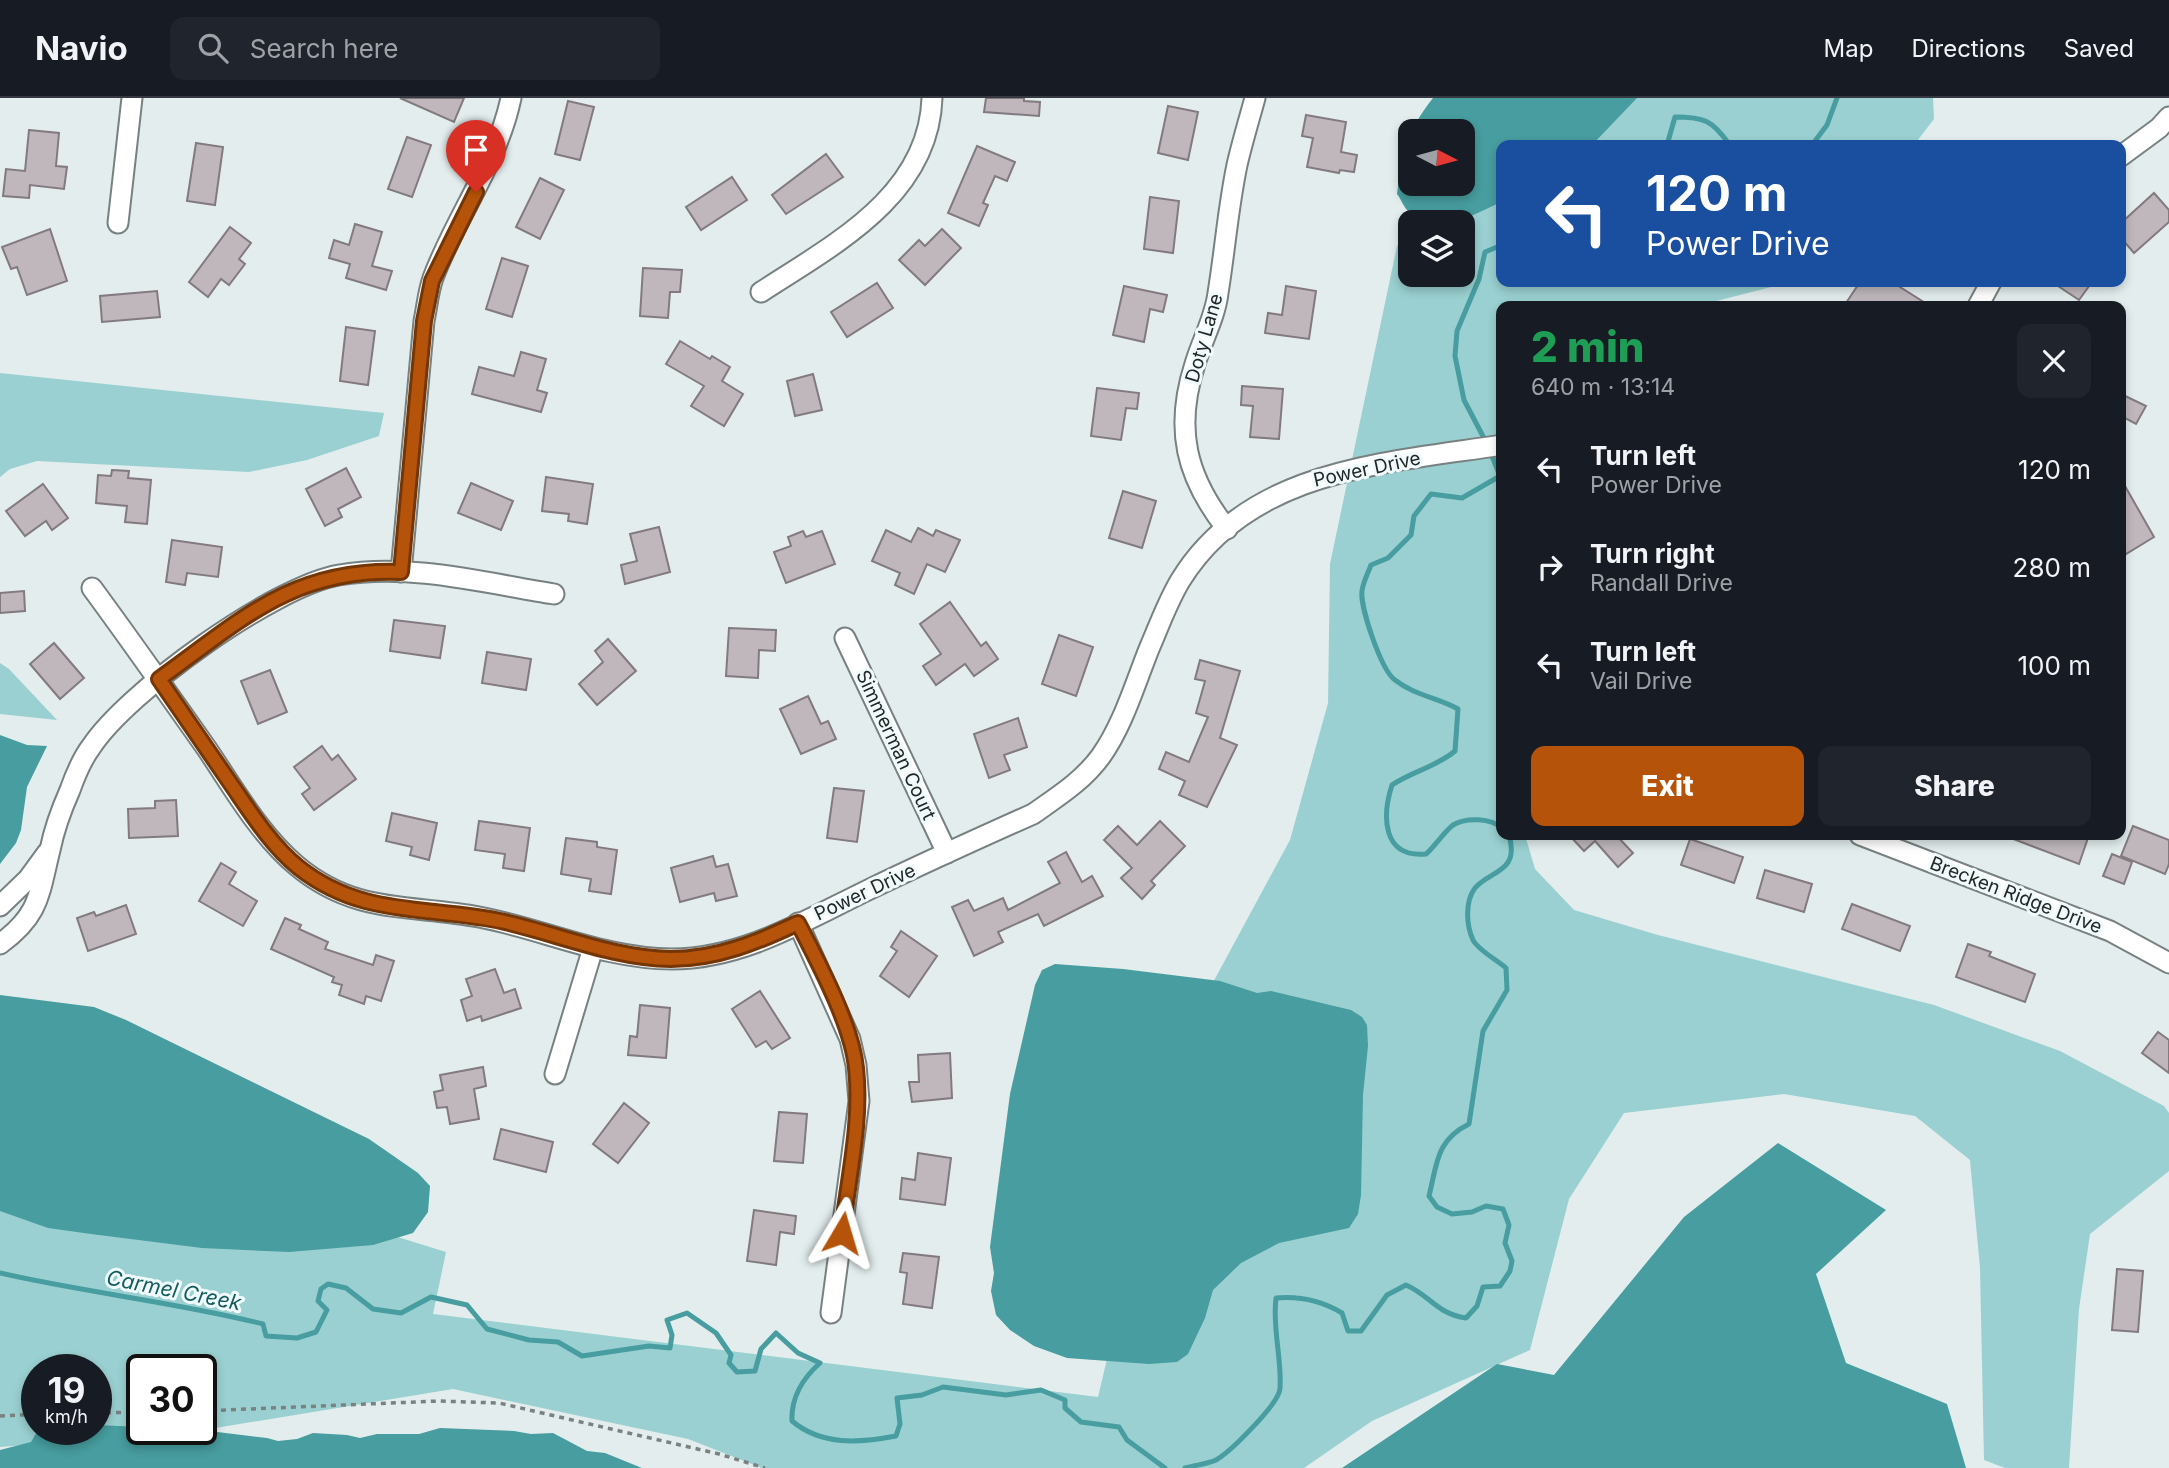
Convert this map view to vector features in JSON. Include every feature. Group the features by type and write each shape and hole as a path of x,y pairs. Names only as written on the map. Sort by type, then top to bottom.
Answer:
{"street":[{"path":"118,223 132,98"},
{"path":"401,572 424,321 432,281 504,130 511,98"},
{"path":"761,292 851,233 883,207 909,173 924,140 932,98"},
{"name":"Doty Lane","path":"1227,529 1206,503 1192,474 1186,440 1185,406 1194,365 1218,295 1237,166 1255,98"},
{"path":"2126,152 2159,128 2169,117"},
{"name":"Power Drive","path":"92,588 159,679 253,816 283,854 330,888 385,907 484,918 593,948 660,958 700,957 756,943 1032,814 1071,788 1101,756 1122,717 1165,611 1181,581 1204,549 1252,509 1281,492 1311,480 1435,455 1496,446"},
{"path":"0,944 19,930 32,912 44,885 50,849 69,790 91,747 119,715 159,679 258,608 285,593 338,575 401,572 554,594"},
{"name":"Simmerman Court","path":"845,638 947,853"},
{"name":"Brecken Ridge Drive","path":"1883,840 2110,931 2169,962"},
{"path":"0,906 28,879 50,849"},
{"path":"798,923 850,1039 856,1065 859,1101 831,1313"},
{"path":"555,1074 593,948"}],"path":[{"path":"217,1409 439,1401 499,1403 719,1454 765,1468"},
{"path":"0,1416 21,1415"}],"shaded area":[{"path":"1433,98 1637,98 1597,140 1496,140 1496,204 1475,214 1475,210 1407,210 1398,196 1475,196 1475,119 1418,119"},
{"path":"1551,98 1933,98 1934,119 1918,140 1507,140"},
{"path":"1496,151 1496,287 1771,287 1717,301 1496,301 1496,840 1526,840 1535,869 1574,910 1658,935 1934,1005 2060,1051 2164,1106 2169,1113 2169,1171 2090,1234 2079,1309 2069,1468 2005,1468 1984,1460 1980,1268 1970,1160 1915,1116 1784,1094 1624,1113 1569,1199 1530,1350 1372,1421 1304,1468 762,1468 688,1439 453,1389 217,1428 217,1354 126,1354 126,1437 112,1438 112,1354 21,1354 21,1445 25,1445 0,1447 0,1120 40,1126 446,1252 433,1314 1098,1397 1184,1036 1290,840 1328,703 1330,564 1397,246 1398,287 1475,287 1475,210 1434,210 1448,196 1475,196 1475,171"},
{"path":"0,373 384,413 379,436 307,460 249,472 37,461 10,469 0,477"},
{"path":"0,663 9,669 57,720 0,714"},
{"path":"0,735 27,745 47,746 27,787 21,830 16,843 0,864"},
{"path":"1055,964 1220,981 1257,993 1271,991 1351,1010 1362,1017 1367,1025 1358,1214 1349,1228 1279,1243 1241,1263 1213,1290 1205,1318 1188,1354 1177,1362 1149,1364 1067,1358 1034,1346 1010,1330 996,1315 991,1291 994,1273 990,1247 1010,1094 1035,985 1042,970"},
{"path":"0,995 94,1007 126,1020 369,1139 418,1173 430,1186 428,1212 413,1233 373,1245 289,1252 202,1248 48,1228 0,1211"},
{"path":"1778,1143 1886,1210 1816,1274 1846,1363 1947,1404 1966,1468 1342,1468 1497,1364 1554,1375 1684,1217"},
{"path":"112,1426 126,1426 126,1445 217,1445 217,1432 278,1441 297,1439 313,1433 360,1438 377,1434 419,1434 440,1428 553,1433 587,1451 605,1453 642,1468 0,1468 0,1450 21,1445 112,1445"}],"building":[{"path":"400,98 464,98 454,122"},
{"path":"986,98 1024,98 1024,101 1040,102 1039,116 984,112"},
{"path":"568,101 594,107 580,160 555,154"},
{"path":"1168,106 1198,112 1188,160 1158,153"},
{"path":"1306,115 1346,122 1341,152 1357,155 1354,172 1340,170 1339,173 1307,167 1313,138 1302,136"},
{"path":"29,130 59,133 56,166 67,167 64,189 30,185 29,198 3,196 6,169 25,171"},
{"path":"407,137 431,145 412,197 388,189"},
{"path":"196,143 223,147 215,205 187,201"},
{"path":"977,146 1015,162 1007,181 995,176 983,203 988,205 979,226 948,213"},
{"path":"826,154 843,177 786,214 772,195"},
{"path":"732,177 747,200 701,230 686,207"},
{"path":"540,178 564,190 540,239 516,227"},
{"path":"2154,193 2169,210 2169,222 2134,253 2126,244 2126,218"},
{"path":"1150,197 1179,201 1173,253 1144,249"},
{"path":"355,224 382,232 372,266 392,271 386,290 346,278 350,264 329,258 334,240 349,245"},
{"path":"230,227 251,243 239,259 245,264 229,285 221,279 208,297 189,282"},
{"path":"50,229 67,281 27,295 17,267 11,269 2,247"},
{"path":"942,229 961,248 925,285 899,260 919,240 925,246"},
{"path":"502,258 528,266 512,317 486,309"},
{"path":"643,268 682,270 680,292 670,292 668,318 640,316"},
{"path":"877,283 893,308 847,337 831,312"},
{"path":"1124,286 1167,295 1163,312 1150,309 1144,342 1113,335"},
{"path":"1286,286 1316,291 1309,339 1265,333 1268,313 1282,315"},
{"path":"1857,287 1900,287 1922,301 1847,301"},
{"path":"2060,287 2088,287 2079,300"},
{"path":"157,291 160,317 102,322 100,296"},
{"path":"346,327 375,331 368,385 340,381"},
{"path":"680,341 710,359 712,356 730,367 722,381 743,394 724,426 691,406 704,386 666,364"},
{"path":"521,352 546,359 537,390 547,393 541,412 472,394 479,367 514,376"},
{"path":"813,374 822,410 795,416 787,381"},
{"path":"1242,386 1283,389 1279,439 1250,437 1253,406 1241,405"},
{"path":"1097,388 1139,393 1137,409 1126,408 1121,440 1091,436"},
{"path":"2126,396 2146,406 2136,424 2126,419"},
{"path":"346,468 361,497 338,509 342,517 325,526 306,489"},
{"path":"112,470 129,471 128,478 151,480 147,524 125,522 127,506 96,503 98,475 111,476"},
{"path":"546,477 593,484 587,524 568,521 569,514 542,511"},
{"path":"471,483 513,501 501,530 458,513"},
{"path":"43,484 68,518 52,530 46,521 25,536 6,511"},
{"path":"2126,488 2154,537 2126,554"},
{"path":"1123,491 1156,501 1142,548 1109,538"},
{"path":"659,527 670,572 625,584 621,565 637,561 630,534"},
{"path":"918,528 933,536 936,530 960,540 945,572 927,564 914,594 895,585 900,573 872,561 886,530 911,542"},
{"path":"803,531 806,537 822,531 835,564 786,583 774,552 791,546 788,537"},
{"path":"172,540 222,547 218,577 187,573 185,585 166,582"},
{"path":"24,591 25,611 0,613 0,593"},
{"path":"950,602 981,646 986,642 998,659 974,676 965,664 936,685 923,666 941,654 920,624"},
{"path":"394,620 445,626 440,658 390,651"},
{"path":"729,628 776,630 775,651 759,650 758,678 726,676"},
{"path":"1059,635 1093,647 1076,696 1042,684"},
{"path":"608,639 636,671 597,705 579,684 603,662 595,651"},
{"path":"54,643 84,678 60,699 30,664"},
{"path":"487,652 531,659 526,690 482,683"},
{"path":"1200,660 1240,671 1220,738 1237,745 1207,807 1179,795 1185,781 1159,769 1166,752 1189,762 1208,717 1196,713 1205,681 1195,679"},
{"path":"270,670 287,712 258,724 241,681"},
{"path":"808,696 821,724 828,721 836,739 801,754 780,709"},
{"path":"1018,718 1027,747 1004,755 1010,770 989,778 974,734"},
{"path":"322,746 332,760 338,755 356,779 314,810 302,794 310,788 294,767"},
{"path":"834,788 864,791 857,842 827,838"},
{"path":"176,800 178,836 129,838 128,809 155,808 155,801"},
{"path":"392,813 437,823 429,860 410,855 412,847 386,841"},
{"path":"479,821 530,828 524,871 503,868 505,854 475,850"},
{"path":"1160,821 1185,846 1151,881 1155,885 1142,899 1121,878 1132,868 1104,840 1118,826 1137,845"},
{"path":"2133,826 2169,840 2169,864 2165,874 2121,856"},
{"path":"566,838 597,842 597,847 617,850 611,894 589,891 591,879 561,874"},
{"path":"1574,840 1621,840 1633,853 1618,867 1595,841 1584,851"},
{"path":"1690,840 1743,857 1734,883 1681,865"},
{"path":"2016,840 2087,840 2079,864"},
{"path":"1066,852 1082,882 1092,876 1103,896 1044,926 1038,914 998,932 1003,942 974,956 952,907 968,900 974,911 1003,898 1008,910 1060,883 1048,862"},
{"path":"2112,854 2132,862 2124,884 2103,876"},
{"path":"713,856 716,867 728,864 737,896 716,901 714,893 680,902 671,868"},
{"path":"221,863 236,872 229,884 257,901 243,926 199,901"},
{"path":"1765,870 1812,884 1804,912 1757,898"},
{"path":"1852,904 1910,926 1900,951 1842,929"},
{"path":"126,905 136,934 88,951 77,918 94,912 96,916"},
{"path":"285,918 301,925 299,929 328,942 325,949 373,965 376,955 394,961 381,1001 366,996 364,1004 339,995 342,985 332,982 334,977 271,949"},
{"path":"901,931 937,956 909,997 880,976 897,951 891,947"},
{"path":"1968,944 1991,952 1989,956 2035,974 2025,1002 1956,977"},
{"path":"495,969 504,993 515,989 521,1008 482,1021 481,1016 467,1021 461,1000 472,996 466,979"},
{"path":"760,991 790,1038 772,1049 766,1041 756,1047 732,1009"},
{"path":"640,1005 670,1008 666,1058 628,1055 630,1036 637,1037"},
{"path":"2158,1032 2169,1040 2169,1073 2142,1053"},
{"path":"950,1053 952,1098 912,1102 909,1082 919,1082 918,1055"},
{"path":"483,1067 486,1086 474,1089 479,1119 450,1124 447,1107 437,1108 434,1092 443,1090 440,1075"},
{"path":"624,1103 649,1123 618,1163 593,1144"},
{"path":"779,1112 807,1114 803,1163 774,1161"},
{"path":"501,1129 553,1142 546,1172 494,1159"},
{"path":"918,1153 951,1158 945,1205 900,1199 902,1178 915,1180"},
{"path":"754,1210 796,1216 794,1234 780,1232 776,1265 747,1261"},
{"path":"903,1253 939,1257 932,1308 903,1304 907,1273 900,1272"},
{"path":"2117,1269 2143,1271 2138,1332 2112,1330"}],"waterway":[{"name":"Carmel Creek","path":"1816,140 1827,125 1837,98"},
{"name":"Carmel Creek","path":"1668,140 1675,117 1706,121 1726,140"},
{"name":"Carmel Creek","path":"1486,442 1464,400 1455,356 1457,331 1479,279 1485,252 1496,247"},
{"name":"Carmel Creek","path":"1490,451 1496,466"},
{"name":"Carmel Creek","path":"1496,478 1462,498 1431,494 1414,516 1411,535 1388,558 1371,565 1362,591 1372,638 1389,674 1410,689 1458,709 1455,751 1392,785 1387,822 1393,842 1411,853 1426,854 1458,822 1471,820 1496,825"},
{"name":"Carmel Creek","path":"1185,1468 1213,1461 1223,1455 1253,1427 1278,1395 1280,1377 1275,1321 1276,1298 1302,1299 1326,1305 1342,1313 1348,1331 1361,1331 1387,1295 1406,1285 1448,1313 1466,1318 1477,1306 1483,1287 1500,1286 1510,1271 1512,1261 1505,1243 1509,1225 1503,1209 1486,1206 1472,1212 1452,1214 1437,1207 1429,1196 1436,1163 1444,1145 1458,1130 1469,1124 1483,1031 1507,990 1506,968 1475,944 1469,927 1468,913 1469,900 1475,888 1507,864 1510,857 1510,840"},
{"name":"Carmel Creek","path":"0,1273 230,1316 263,1324 266,1336 297,1338 316,1332 327,1310 318,1301 321,1289 328,1284 346,1288 373,1309 401,1313 431,1297 467,1305 487,1329 529,1340 558,1342 582,1356 649,1346 670,1348 672,1335 667,1320 687,1313 716,1333 731,1355 729,1363 737,1372 755,1371 761,1349 776,1333 798,1353 820,1363 799,1389 792,1421 828,1439 855,1441 896,1436 900,1424 897,1398 922,1395 943,1387 1006,1395 1041,1390 1065,1400 1065,1408 1081,1422 1119,1427 1127,1440 1165,1468"}],"route":[{"path":"476,192 432,281 424,321 401,572 338,575 285,593 258,608 159,679 253,816 283,854 330,888 356,899 385,907 474,916 535,930 593,948 671,959 721,953 756,943 798,923 833,997 850,1039 856,1065 859,1101 842,1233"}]}
